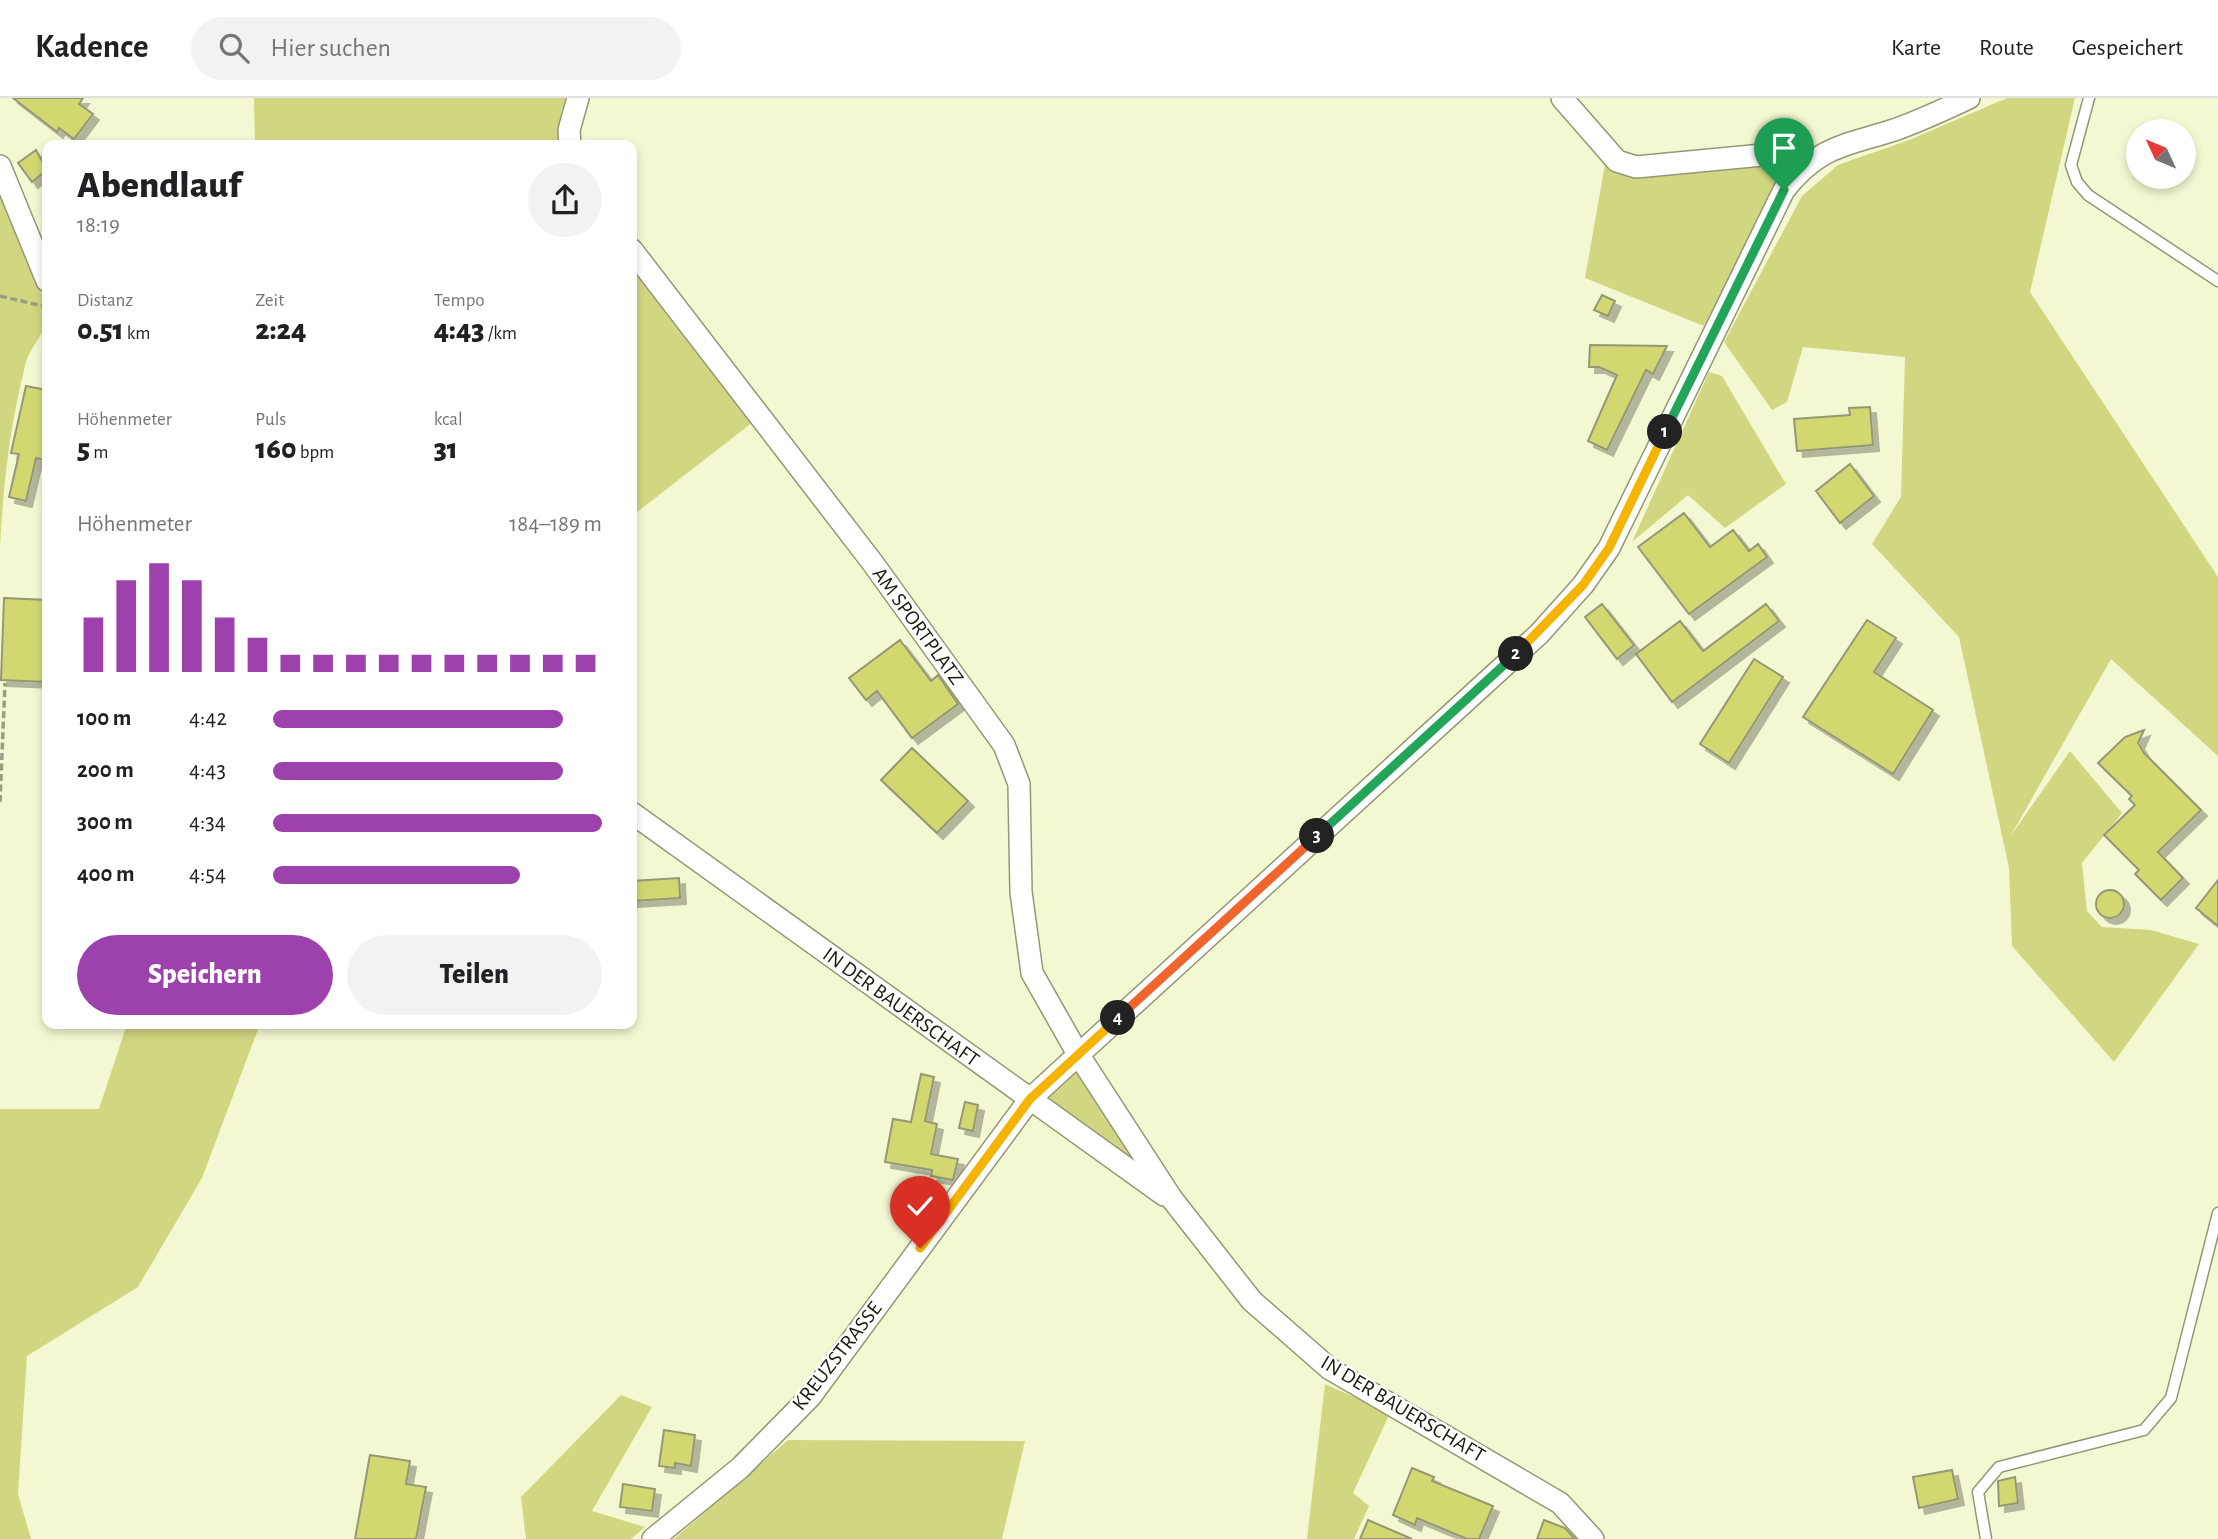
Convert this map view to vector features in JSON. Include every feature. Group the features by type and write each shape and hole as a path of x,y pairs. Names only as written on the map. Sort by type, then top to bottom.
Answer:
{"street":[{"path":"570,140 569,130 578,98"},
{"path":"1562,98 1617,161 1636,167 1773,154 1791,156 1802,168"},
{"name":"KREUZSTRASSE","path":"653,1539 740,1468 810,1397 1030,1099 1539,634 1583,585 1609,548 1784,190 1802,168 1828,150 1897,129 1969,98"},
{"path":"0,166 42,269"},
{"name":"AM SPORTPLATZ","path":"637,256 872,562 1004,745 1018,784 1021,892 1032,973 1078,1054"},
{"name":"IN DER BAUERSCHAFT","path":"637,817 1172,1199"},
{"name":"IN DER BAUERSCHAFT","path":"1078,1054 1172,1199 1252,1301 1330,1368 1560,1503 1593,1539"}],"lane":[{"path":"2089,98 2071,165 2077,182 2088,195 2218,281"},
{"path":"1986,1539 1978,1492 1999,1466 2144,1430 2171,1398 2218,1213"}],"path":[{"path":"0,296 42,306"},
{"path":"0,802 5,683"}],"green space":[{"path":"254,98 566,98 561,113 558,140 255,140"},
{"path":"2007,98 2075,98 2030,292 2218,577 2218,756 2111,659 2010,837 2070,751 2122,813 2082,863 2087,911 2102,927 2151,930 2199,944 2114,1062 2012,946 2009,868 1959,637 1872,544 1901,497 1905,357 1803,347 1787,402 1772,410 1724,342 1802,196 1838,165 1909,140"},
{"path":"1775,161 1785,171 1704,326 1585,278 1605,164 1640,172"},
{"path":"0,190 42,295 42,332 28,357 15,411 5,479 0,547"},
{"path":"637,271 753,422 637,512"},
{"path":"1709,372 1722,376 1786,484 1725,528 1688,495 1632,542"},
{"path":"125,1029 258,1029 202,1178 138,1287 27,1356 18,1494 31,1539 0,1539 0,1109 99,1109"},
{"path":"1078,1069 1143,1166 1139,1170 1045,1099"},
{"path":"1325,1384 1390,1413 1353,1493 1369,1506 1354,1539 1307,1539"},
{"path":"621,1395 652,1407 592,1511 645,1527 631,1539 526,1539 521,1497"},
{"path":"788,1440 1025,1441 1002,1539 674,1539"}],"building":[{"path":"13,98 83,98 79,104 93,114 74,139 59,128 57,132"},
{"path":"36,150 42,161 42,174 32,182 18,163"},
{"path":"1602,295 1615,301 1608,316 1594,310"},
{"path":"1590,345 1667,346 1653,374 1646,370 1607,450 1588,441 1617,375 1599,367 1589,367"},
{"path":"26,386 42,389 42,460 36,458 26,501 9,497 19,454 11,453"},
{"path":"1870,407 1873,445 1797,451 1794,419 1850,415 1849,408"},
{"path":"1850,464 1874,496 1840,523 1816,491"},
{"path":"1684,513 1710,547 1733,530 1749,551 1758,544 1767,557 1689,614 1638,547"},
{"path":"4,598 42,600 42,682 1,680"},
{"path":"1602,604 1634,645 1617,659 1585,617"},
{"path":"1766,604 1779,621 1672,702 1636,654 1680,621 1703,651"},
{"path":"1867,620 1896,638 1874,672 1933,710 1893,774 1803,717"},
{"path":"900,640 931,681 938,675 958,704 912,738 877,691 866,700 849,678"},
{"path":"1754,659 1783,677 1729,763 1700,744"},
{"path":"2144,730 2138,743 2144,753 2201,810 2158,852 2183,878 2161,900 2135,874 2139,870 2104,835 2135,805 2129,799 2132,796 2098,763 2125,737"},
{"path":"912,748 968,801 937,833 881,780"},
{"path":"679,878 680,898 637,901 637,881"},
{"path":"2218,880 2218,926 2196,908"},
{"path":"2110,890 2120,894 2124,904 2120,914 2110,918 2100,914 2096,904 2100,894"},
{"path":"921,1074 934,1077 925,1121 937,1124 931,1154 958,1159 953,1180 931,1176 932,1170 885,1162 893,1119 911,1122"},
{"path":"965,1102 978,1105 973,1131 959,1128"},
{"path":"664,1430 695,1435 691,1466 675,1463 675,1468 659,1466"},
{"path":"370,1455 410,1461 406,1484 426,1487 416,1539 355,1539"},
{"path":"1412,1468 1434,1477 1432,1481 1493,1506 1479,1539 1467,1539 1417,1518 1415,1525 1393,1515"},
{"path":"1952,1470 1958,1499 1919,1508 1913,1477"},
{"path":"2015,1477 2018,1503 1999,1506 1998,1481"},
{"path":"623,1484 655,1489 652,1511 620,1507"},
{"path":"1368,1520 1412,1539 1360,1539"},
{"path":"1544,1520 1565,1528 1575,1539 1537,1539"}],"route":[{"path":"920,1248 1030,1099 1539,634 1583,585 1609,548 1784,190"}]}
